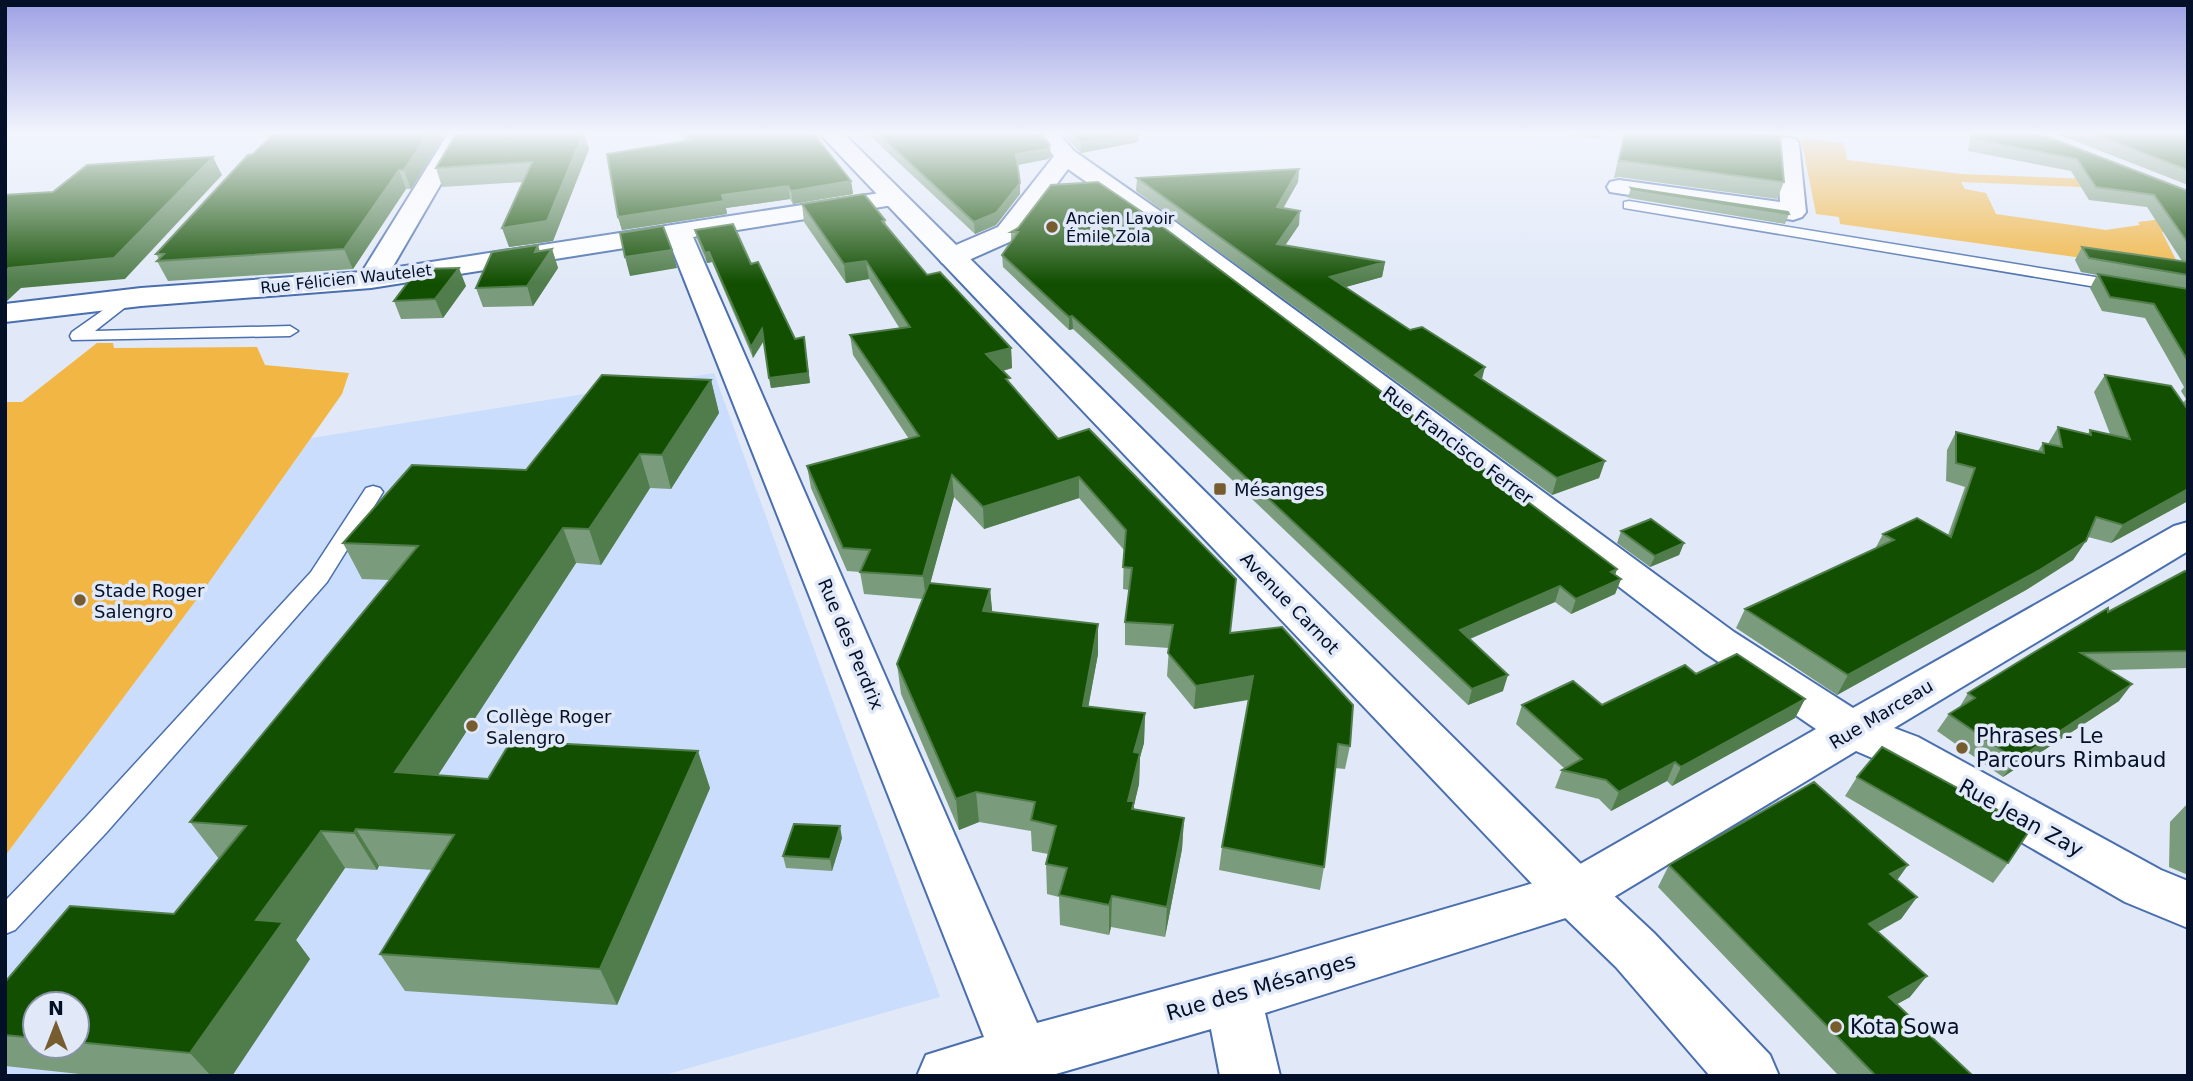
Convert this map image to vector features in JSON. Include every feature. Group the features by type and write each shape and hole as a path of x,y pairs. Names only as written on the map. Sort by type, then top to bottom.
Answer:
{"street":[{"path":"371,280 430,182"},
{"name":"Avenue Carnot","path":"878,182 1575,893 1635,950 1749,1076"},
{"path":"952,257 1007,233 1034,182"},
{"name":"Rue Francisco Ferrer","path":"1107,182 1719,642 1854,731"},
{"path":"1624,196 1793,212 1791,182"},
{"name":"Rue Félicien Wautelet","path":"5,313 126,299 371,280 893,198"},
{"name":"Rue des Perdrix","path":"678,232 1002,1003 1021,1057"},
{"path":"126,299 148,275"},
{"name":"Rue Marceau","path":"1575,893 1854,731 2168,563 2188,534"},
{"name":"Rue Jean Zay","path":"1854,731 1901,750 2143,886 2188,905"},
{"name":"Rue des Mésanges","path":"947,1076 1233,996 1575,893"},
{"path":"1233,996 1250,1076"}],"lane":[{"path":"1624,196 2133,288"},
{"path":"126,299 78,336 290,331"},
{"path":"5,921 96,825 319,577 373,492"}],"shaded area":[{"path":"1810,182 1961,182 1965,189 1986,193 1996,214 2106,230 2140,225 2138,222 2188,216 2188,225 2162,232 2182,272 1840,224 1839,217 1816,214"},
{"path":"1972,182 2119,182 2150,195 2081,187"},
{"name":"Stade Roger Salengro","path":"97,343 113,343 114,348 257,347 265,365 349,373 342,394 200,595 5,856 5,402 22,402"},
{"name":"Collège Roger Salengro","path":"714,373 940,997 661,1076 5,1076 5,856 200,595 311,438"}],"building":[{"path":"65,182 188,182 114,258 9,268 5,271 5,195 53,192"},
{"path":"222,182 390,182 344,249 157,261 164,254 156,254"},
{"path":"523,182 563,182 547,221 502,228"},
{"path":"612,182 842,182 791,191 788,186 722,195 724,201 618,217"},
{"path":"931,182 1020,182 996,213 974,222"},
{"path":"1099,182 1151,218 1617,569 1611,572 1621,579 1576,599 1560,586 1460,630 1508,675 1472,689 1102,343 1072,316 1069,317 1002,255 1018,232 1011,232 1018,228 1051,185"},
{"path":"1143,182 1291,182 1277,207 1300,211 1277,244 1385,262 1330,277 1410,330 1422,327 1485,367 1475,375 1605,461 1557,478"},
{"path":"2093,182 2166,182 2188,191 2188,243 2154,195 2096,187"},
{"path":"1632,189 1788,212 1789,214"},
{"path":"864,194 885,220 882,221 927,275 940,272 1011,348 986,354 1010,378 1006,379 1058,439 1089,429 1236,579 1230,633 1282,627 1353,705 1350,746 1338,744 1324,867 1222,847 1253,676 1196,686 1168,653 1173,625 1125,622 1132,568 1123,567 1126,530 1079,477 983,507 952,475 923,576 860,572 870,550 843,548 807,466 919,436 850,335 910,327 866,261 844,264 802,204"},
{"path":"733,224 751,264 758,262 795,339 804,337 808,373 769,378 762,329 751,347 709,252 705,253 695,230"},
{"path":"663,226 672,250 625,257 620,233"},
{"path":"538,245 535,252 552,249 527,286 476,288 492,252"},
{"path":"2082,247 2188,262 2188,275 2089,258"},
{"path":"459,268 435,299 394,301 418,269"},
{"path":"2098,274 2188,289 2188,361 2154,304 2110,297"},
{"path":"602,375 711,380 662,455 640,454 589,529 563,528 395,772 488,779 511,741 698,751 600,969 380,954 454,835 356,829 354,833 321,831 256,920 283,922 190,1053 91,1043 91,990 21,990 21,1037 5,1035 5,982 70,906 174,914 246,826 190,822 418,546 343,543 412,465 526,470"},
{"path":"2105,375 2171,386 2188,410 2188,489 2123,525 2096,517 2086,541 2038,571 1848,675 1745,609 1894,540 1883,534 1917,518 1951,537 1975,468 1956,463 1956,432 2044,453 2043,443 2062,447 2058,427 2091,435 2090,430 2130,439"},
{"path":"1651,519 1684,543 1655,556 1621,531"},
{"path":"2185,571 2188,573 2188,651 2081,653 2132,684 2016,760 1949,714 1975,698 1968,693 2033,653 2108,608 2108,612"},
{"path":"929,583 990,589 983,611 1098,624 1083,706 1145,713 1134,752 1140,753 1128,801 1134,801 1132,809 1184,818 1167,907 1112,896 1109,905 1059,895 1067,868 1046,864 1056,826 1031,820 1035,802 976,792 956,799 897,664"},
{"path":"1737,654 1805,699 1681,767 1675,762 1619,792 1606,780 1562,770 1582,759 1522,705 1573,681 1602,705 1685,665 1696,674"},
{"path":"1882,747 2031,828 2008,863 1857,777"},
{"path":"1814,782 1908,865 1890,874 1917,897 1869,924 1927,976 1889,997 1973,1076 1876,1076 1669,865"},
{"path":"794,824 840,826 830,859 783,856"}],"place":[{"name":"Ancien Lavoir Émile Zola","path":"1052,227"},
{"name":"Mésanges","path":"1220,489"},
{"name":"Stade Roger Salengro","path":"80,600"},
{"name":"Collège Roger Salengro","path":"472,726"},
{"name":"Phrases - Le Parcours Rimbaud","path":"1962,748"},
{"name":"Kota Sowa","path":"1836,1027"}]}
